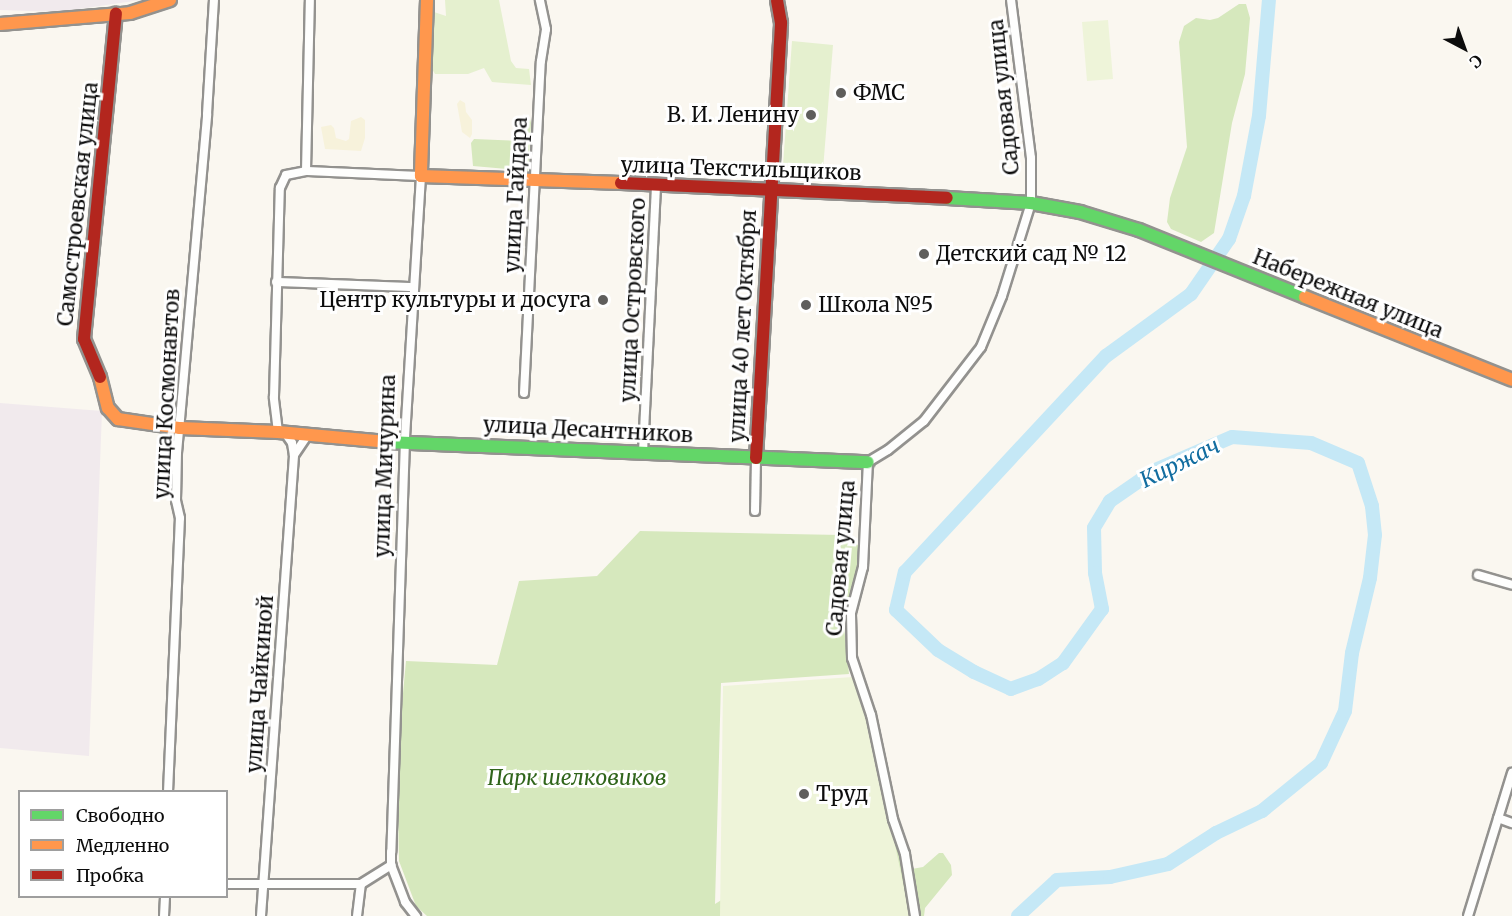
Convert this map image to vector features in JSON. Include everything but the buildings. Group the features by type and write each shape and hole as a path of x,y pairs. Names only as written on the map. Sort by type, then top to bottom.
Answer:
{"street":[{"path":"0,24 116,14 143,10 170,0"},
{"name":"улица Космонавтов","path":"168,790 180,518 176,500 180,428 214,0"},
{"path":"306,171 310,0"},
{"name":"улица Мичурина","path":"391,865 405,440 412,286 421,176 427,0"},
{"name":"улица Гайдара","path":"524,393 541,61 546,28 540,0"},
{"name":"улица 40 лет Октября","path":"755,511 756,458 781,23 777,0"},
{"name":"Садовая улица","path":"915,916 905,854 893,819 871,715 852,657 849,631 851,613 863,567 868,462 888,450 924,421 981,347 1002,296 1031,202 1031,158 1011,0"},
{"name":"Самостроевская улица","path":"116,14 84,339 102,384 108,408 124,421 180,428"},
{"name":"улица Текстильщиков","path":"306,171 771,188 1031,202 1080,212 1169,242"},
{"name":"улица Чайкиной","path":"261,916 294,455 292,443 281,432 274,397 280,182 290,172 306,171"},
{"name":"улица Островского","path":"643,452 656,185"},
{"name":"Набережная улица","path":"1169,242 1512,381"},
{"path":"276,282 412,286"},
{"path":"180,428 281,432"},
{"name":"улица Десантников","path":"281,432 307,436 868,462"},
{"path":"294,455 307,436"},
{"path":"1478,575 1512,585"},
{"path":"1468,916 1512,773"},
{"path":"1498,818 1512,823"},
{"path":"228,884 361,884 391,865 405,902 416,916"},
{"path":"357,916 361,884"},
{"path":"164,916 165,898"}],"shaded area":[{"path":"0,0 141,0 58,12 0,10"},
{"path":"460,100 465,103 466,112 472,120 470,138 462,132 457,104"},
{"path":"361,117 365,120 365,138 361,151 325,149 321,127 331,125 336,138 346,141 349,139 351,121"},
{"path":"0,403 102,411 89,756 0,748"}],"green space":[{"path":"445,0 499,0 511,61 516,68 529,69 531,85 492,82 484,68 468,74 435,74 432,69 432,16 434,12 446,16"},
{"path":"1239,4 1246,4 1250,18 1245,74 1232,123 1214,233 1201,242 1171,229 1167,222 1170,198 1187,147 1179,42 1184,26 1196,18 1210,20 1218,18"},
{"path":"1108,20 1113,79 1087,81 1082,22"},
{"path":"792,41 833,45 822,182 782,179"},
{"path":"530,119 531,123 528,171 473,166 471,143 474,139 522,141 525,137 524,122"},
{"name":"Парк шелковиков","path":"640,531 841,535 863,548 858,584 843,617 849,674 721,683 715,904 886,797 906,870 923,867 939,853 943,853 951,865 952,875 925,908 924,916 427,916 416,906 399,861 397,758 406,661 497,665 519,581 597,576"},
{"name":"Труд","path":"853,677 869,721 910,916 720,916 723,686"}],"waterway":[{"name":"Киржач","path":"1018,916 1057,880 1110,877 1168,864 1216,833 1262,811 1321,763 1345,711 1352,653 1370,578 1375,535 1372,506 1358,463 1311,443 1232,437 1155,470 1110,501 1094,528 1095,573 1102,609 1063,663 1038,679 1011,689 974,672 938,650 896,610 905,572 1106,356 1191,294 1229,239 1244,196 1259,116 1269,0"}],"traffic: fast":[{"path":"947,198 1031,203 1080,212 1139,230 1305,297"},
{"path":"387,442 868,462"}],"traffic: slow":[{"path":"0,24 130,13 170,0"},
{"path":"427,0 421,176 621,183"},
{"path":"1305,297 1512,380"},
{"path":"100,377 108,408 118,419 180,428 278,432 387,442"}],"traffic: jam":[{"path":"756,458 781,23 777,0"},
{"path":"100,377 84,339 116,14"},
{"path":"621,183 947,198"}],"place":[{"name":"ФМС","path":"841,93"},
{"name":"В. И. Ленину","path":"811,115"},
{"name":"Детский сад № 12","path":"924,254"},
{"name":"Центр культуры и досуга","path":"603,300"},
{"name":"Школа №5","path":"806,305"},
{"name":"Труд","path":"804,794"}]}
